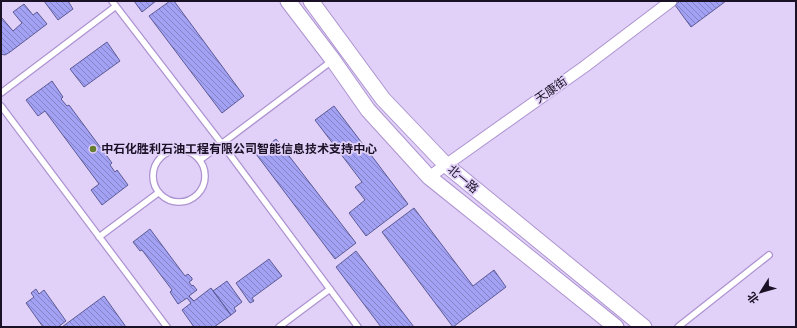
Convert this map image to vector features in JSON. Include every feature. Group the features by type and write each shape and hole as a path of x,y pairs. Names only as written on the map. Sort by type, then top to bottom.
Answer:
{"main road":[{"name":"北一路","path":"288,1 333,60 368,110 429,177 616,327"},
{"name":"北一路","path":"311,1 383,99 446,165 644,327"}],"street":[{"name":"天康街","path":"429,177 584,67 671,1"}],"lane":[{"path":"112,1 222,144 358,327"},
{"path":"1,93 116,6"},
{"path":"200,160 333,60"},
{"path":"1,106 167,327"},
{"path":"174,150 182,150 191,152 198,157 206,172 206,181 198,196 190,201 178,203 165,199 158,193 154,185 154,167 165,154 174,150"},
{"path":"99,237 158,193"},
{"path":"678,327 769,255"},
{"path":"279,327 330,290"}],"building":[{"path":"44,1 68,1 73,9 58,20"},
{"path":"134,1 156,1 142,12"},
{"path":"170,1 174,1 244,96 222,113 149,16"},
{"path":"680,1 726,1 691,27 675,5"},
{"path":"24,4 33,15 37,12 47,24 10,52 5,55 1,54 1,19 2,18 13,31 22,23 13,12"},
{"path":"107,42 120,61 84,87 70,69"},
{"path":"52,81 63,97 61,99 67,106 69,105 112,163 110,165 115,172 117,170 128,185 102,205 91,190 99,184 45,111 38,116 26,100"},
{"path":"334,106 408,204 366,236 349,213 365,200 355,187 362,182 315,120"},
{"path":"276,139 356,243 335,259 256,154"},
{"path":"414,208 473,286 494,270 506,287 453,327 382,232"},
{"path":"150,229 185,276 188,274 192,278 189,282 197,290 189,296 194,301 211,288 231,315 214,327 194,327 182,310 191,303 187,298 178,304 170,292 172,290 142,250 140,251 133,242"},
{"path":"356,251 414,327 381,327 336,267"},
{"path":"269,259 282,276 252,298 254,301 250,303 236,283"},
{"path":"227,281 242,302 234,308 236,311 231,315 213,291"},
{"path":"36,289 39,294 44,290 66,321 58,327 43,327 26,303 34,297 31,293"},
{"path":"104,296 126,327 62,327"}],"place":[{"name":"中石化胜利石油工程有限公司智能信息技术支持中心","path":"93,149"}]}
